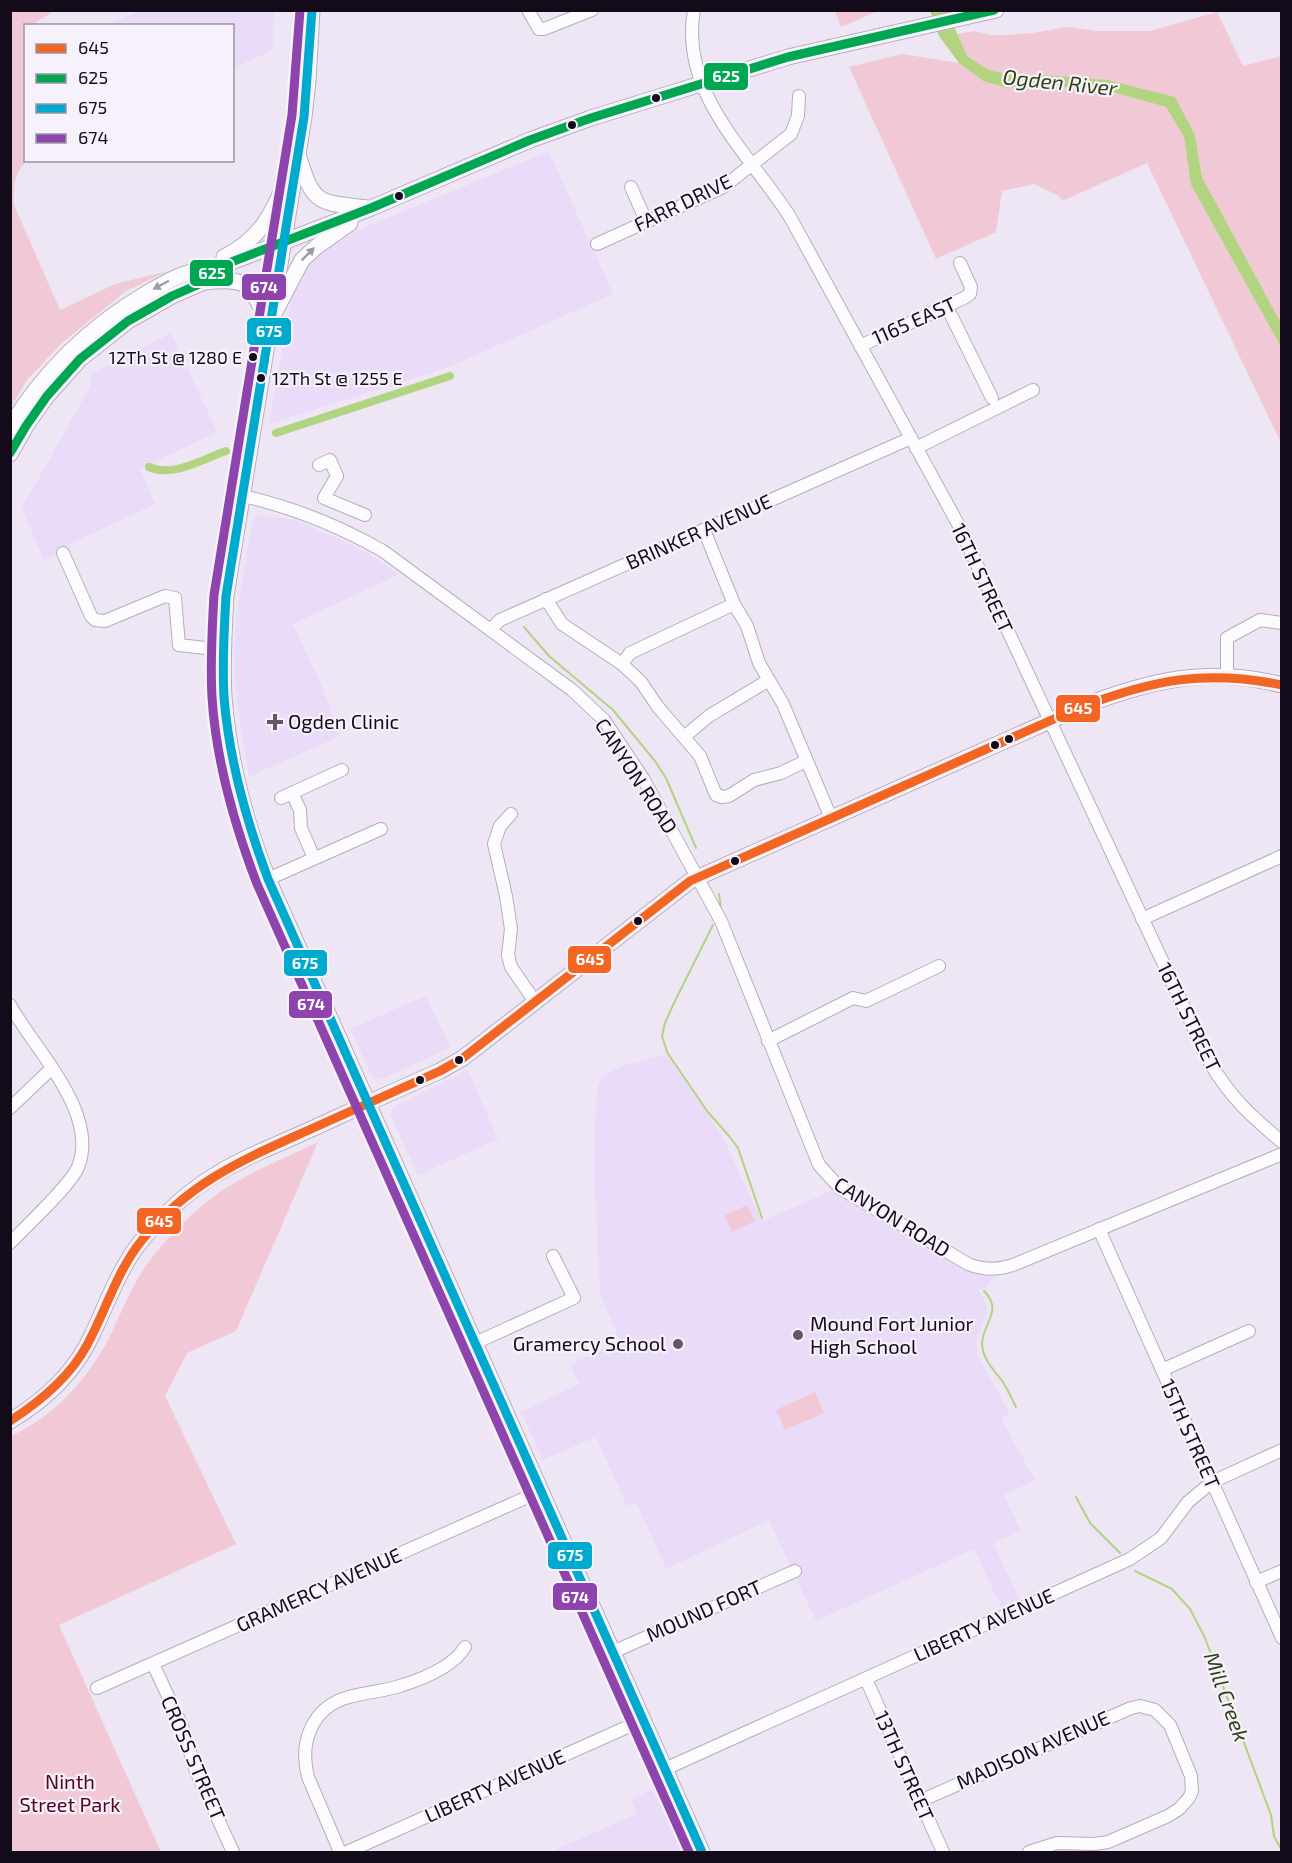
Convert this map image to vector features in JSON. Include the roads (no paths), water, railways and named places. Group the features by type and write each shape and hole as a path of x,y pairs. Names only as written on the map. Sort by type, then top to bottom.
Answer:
{"main road":[{"path":"312,10 308,81 226,596 223,650 228,736 253,840 268,879 702,1852"},
{"path":"10,427 48,375 91,332 152,290 201,275 372,208 530,140 702,82 796,55 996,10"},
{"path":"297,152 307,184 321,200 334,204 372,208"},
{"path":"10,454 47,396 80,359 134,316 201,275 236,251 261,230 277,204 297,152"},
{"path":"269,323 305,256 372,208"},
{"path":"201,275 230,279 244,284 255,295 269,323"},
{"path":"10,1421 40,1401 75,1365 89,1342 113,1287 132,1254 179,1202 206,1180 229,1167 440,1071 463,1058 690,881 1119,692 1190,677 1227,676 1281,685"}],"street":[{"path":"528,10 539,29 592,10"},
{"name":"16TH STREET","path":"694,10 692,39 702,82 713,109 723,126 774,191 790,217 957,522 1210,1064 1226,1089 1244,1110 1281,1142"},
{"name":"FARR DRIVE","path":"597,244 723,187 791,134 798,116 799,96"},
{"path":"631,187 646,221"},
{"name":"1165 EAST","path":"860,346 964,298 971,291 960,263"},
{"path":"946,307 992,398"},
{"name":"BRINKER AVENUE","path":"490,630 500,620 546,599 1033,390"},
{"path":"319,465 330,460 337,476 324,498 365,515"},
{"name":"CANYON ROAD","path":"243,496 282,505 356,536 383,551 572,690 604,720 644,780 698,877 730,942 812,1149 826,1174 840,1188 968,1264 978,1268 997,1269 1018,1263 1281,1154"},
{"path":"704,530 734,604 747,626 759,663 783,704 831,818"},
{"path":"63,553 91,616 95,620 105,621 165,596 175,598 179,645 223,650"},
{"path":"546,599 562,624 622,664 641,682 658,707 700,756 716,795 729,796 754,780 781,773 806,761"},
{"path":"622,664 630,652 734,604"},
{"path":"1227,676 1227,638 1260,620 1281,623"},
{"path":"684,736 709,716 769,680"},
{"path":"314,858 303,832 300,810 287,796 342,770"},
{"path":"511,814 500,826 494,844 511,929 508,955 511,967 536,1003"},
{"path":"268,879 381,829"},
{"path":"1142,920 1281,856"},
{"path":"768,1041 853,998 866,1001 939,966"},
{"path":"10,1005 66,1091 75,1109 81,1129 82,1150 78,1167 70,1179 10,1243"},
{"path":"10,1108 51,1069"},
{"name":"15TH STREET","path":"1100,1229 1281,1638"},
{"path":"475,1343 574,1298 553,1256"},
{"path":"1162,1370 1249,1331"},
{"name":"LIBERTY AVENUE","path":"665,1769 1142,1552 1161,1538 1188,1502 1212,1482 1281,1450"},
{"name":"GRAMERCY AVENUE","path":"97,1688 541,1491"},
{"name":"MOUND FORT","path":"613,1652 795,1571"},
{"path":"1256,1582 1281,1571"},
{"path":"340,1852 311,1786 305,1765 306,1738 314,1720 333,1703 347,1697 402,1686 439,1669 454,1660 465,1647"},
{"name":"CROSS STREET","path":"153,1664 182,1726 196,1771 233,1852"},
{"name":"13TH STREET","path":"866,1679 943,1852"},
{"name":"MADISON AVENUE","path":"920,1801 1122,1711 1140,1706 1148,1707 1161,1714 1170,1725 1191,1776 1192,1791 1184,1804 1174,1812 1108,1842 1057,1843 1029,1852"},
{"name":"LIBERTY AVENUE","path":"347,1852 643,1720"}],"water":[{"name":"Ogden River","path":"930,11 947,11 967,56 989,70 1010,75 1107,80 1175,97 1195,135 1202,177 1281,323 1281,347 1191,185 1184,137 1166,107 1105,90 1041,85 1007,88 983,81 959,63 939,36"}],"waterway":[{"path":"276,433 450,376"},
{"path":"149,467 158,470 178,469 226,451"},
{"path":"524,627 549,656 613,710 655,761 666,778 696,848"},
{"path":"719,894 721,909"},
{"path":"713,925 673,1005 662,1036 667,1052 707,1111 738,1148 762,1218"},
{"name":"Mill Creek","path":"984,1291 990,1298 992,1311 983,1337 983,1350 1016,1407"},
{"name":"Mill Creek","path":"1076,1497 1090,1523 1120,1553"},
{"name":"Mill Creek","path":"1135,1571 1172,1589 1190,1609 1205,1638 1271,1815 1274,1836 1282,1851"}],"place":[{"name":"12Th St @ 1280 E","path":"253,357"},
{"name":"12Th St @ 1255 E","path":"261,378"},
{"name":"Ogden Clinic","path":"275,722"},
{"name":"Mound Fort Junior High School","path":"798,1335"},
{"name":"Gramercy School","path":"678,1344"}],"park label":[{"name":"Ninth Street Park","path":"70,1794"}]}
